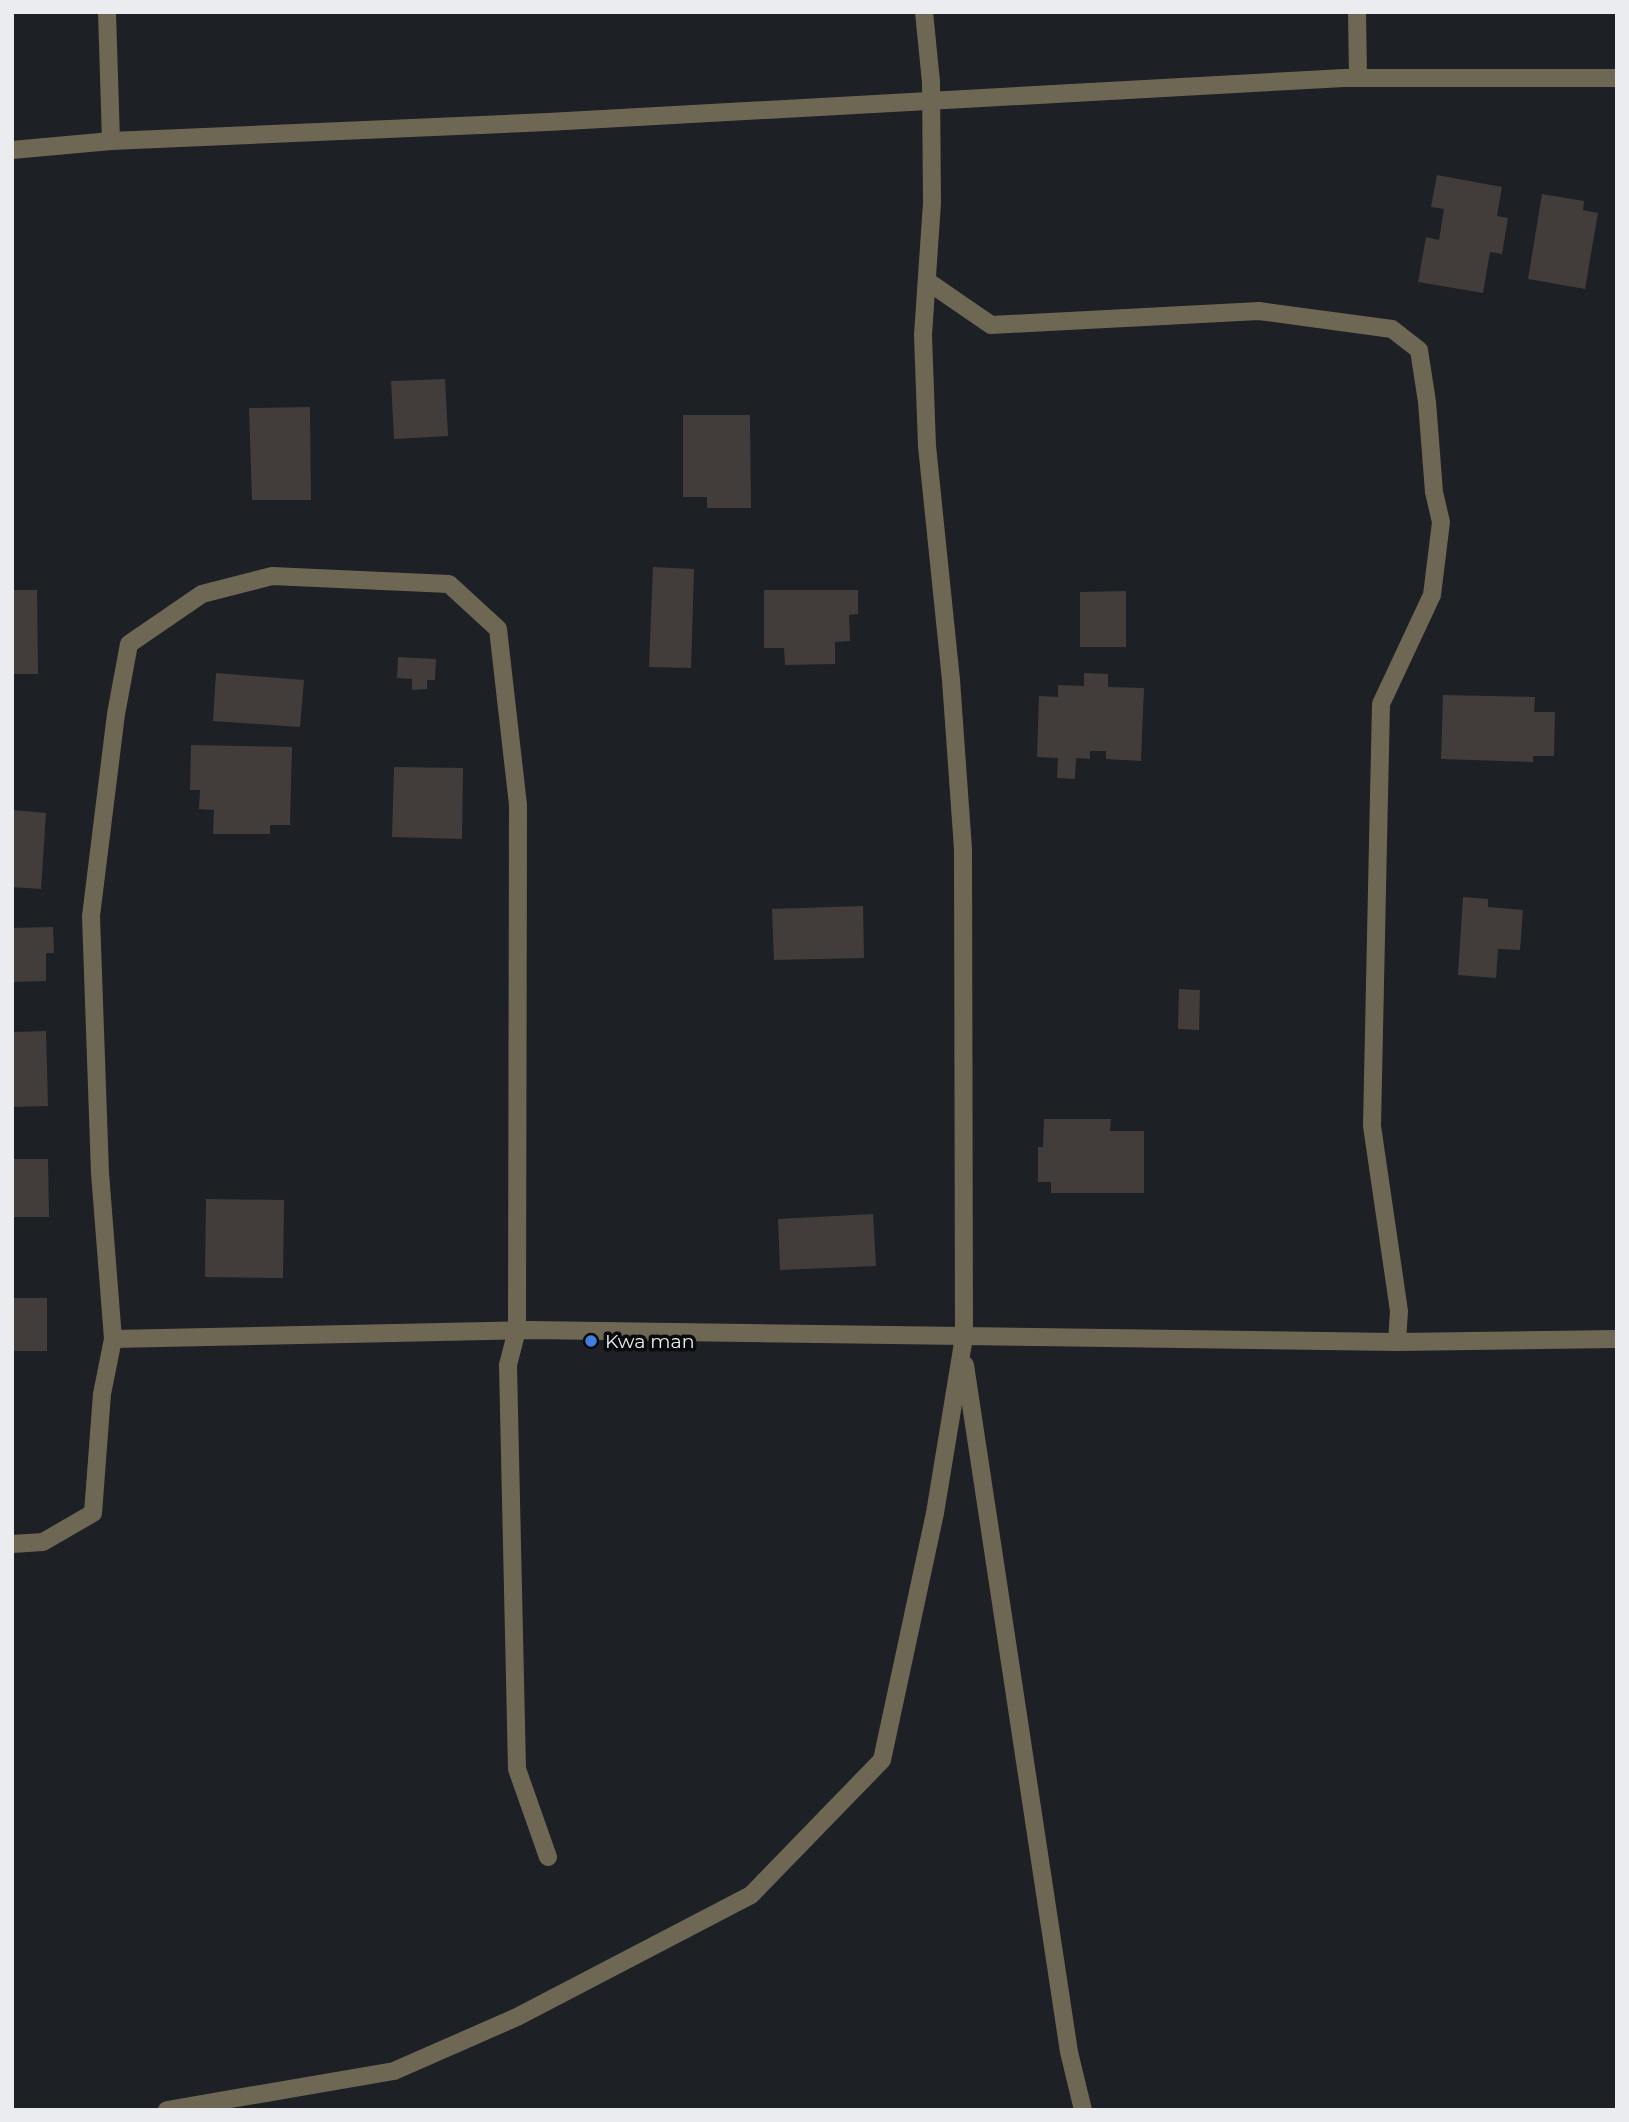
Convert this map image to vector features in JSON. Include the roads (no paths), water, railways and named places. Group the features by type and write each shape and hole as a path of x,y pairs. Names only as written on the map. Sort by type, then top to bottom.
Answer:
{"street":[{"path":"107,12 111,141"},
{"path":"924,12 931,100 932,203 923,335 927,446 951,680 963,849 963,1344 1069,2052 1083,2110"},
{"path":"1357,12 1358,78"},
{"path":"12,150 111,141 548,122 1358,78 1617,78"},
{"path":"927,281 991,325 1259,311 1392,328 1419,349 1427,402 1434,492 1441,522 1432,595 1381,704 1372,1126 1399,1311 1397,1342"},
{"path":"12,1544 43,1542 93,1513 102,1394 113,1339 100,1173 91,916 116,714 129,644 202,594 272,576 449,584 498,628 519,805 517,1330 508,1365 517,1769 548,1857"},
{"path":"113,1339 517,1330 963,1344 1617,1339"},
{"path":"167,2110 394,2071 517,2017 751,1895 882,1760 935,1513 963,1344"}],"place":[{"name":"Kwa man","path":"591,1341"}]}
